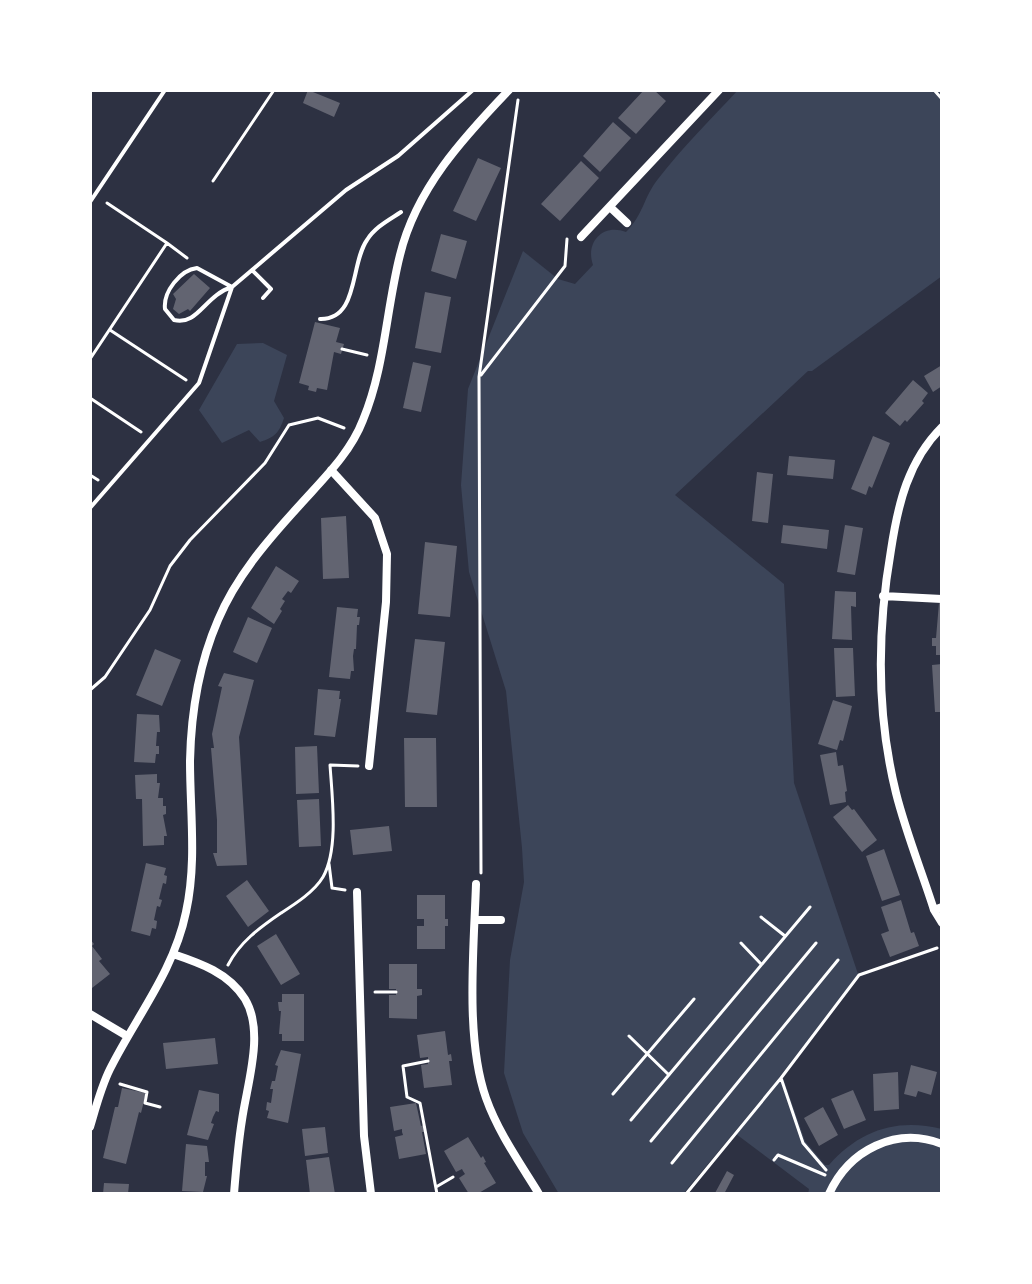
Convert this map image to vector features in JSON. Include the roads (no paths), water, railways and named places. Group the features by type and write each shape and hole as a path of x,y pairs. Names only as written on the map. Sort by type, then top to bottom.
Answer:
{"street":[{"path":"90,1127 106,1079 127,1036 155,992 184,924 193,858 192,719 212,635 227,600 244,573 331,470 357,434 375,386 399,255 414,214 446,161 509,90"},
{"path":"581,237 719,90"},
{"path":"610,207 627,223"},
{"path":"942,427 921,453 905,484 895,523 883,596 880,677 897,797 942,923"},
{"path":"331,470 375,518 387,554 386,602 369,766"},
{"path":"883,596 942,599"},
{"path":"476,884 475,1047 479,1074 499,1128 539,1194"},
{"path":"357,892 364,1136 371,1194"},
{"path":"475,920 501,920"},
{"path":"173,954 205,965 222,975 247,1003 253,1033 234,1194"},
{"path":"90,1014 127,1036"},
{"path":"829,1194 835,1181 853,1159 882,1142 916,1138 942,1144"}],"lane":[{"path":"90,202 165,90"},
{"path":"232,287 197,268 185,271 166,294 165,309 174,320 188,320 214,294 232,287 346,190 398,156 473,90"},
{"path":"320,319 332,320 343,312 365,241 401,212"},
{"path":"252,270 271,289 263,298"},
{"path":"90,508 196,387 232,287"}]}
